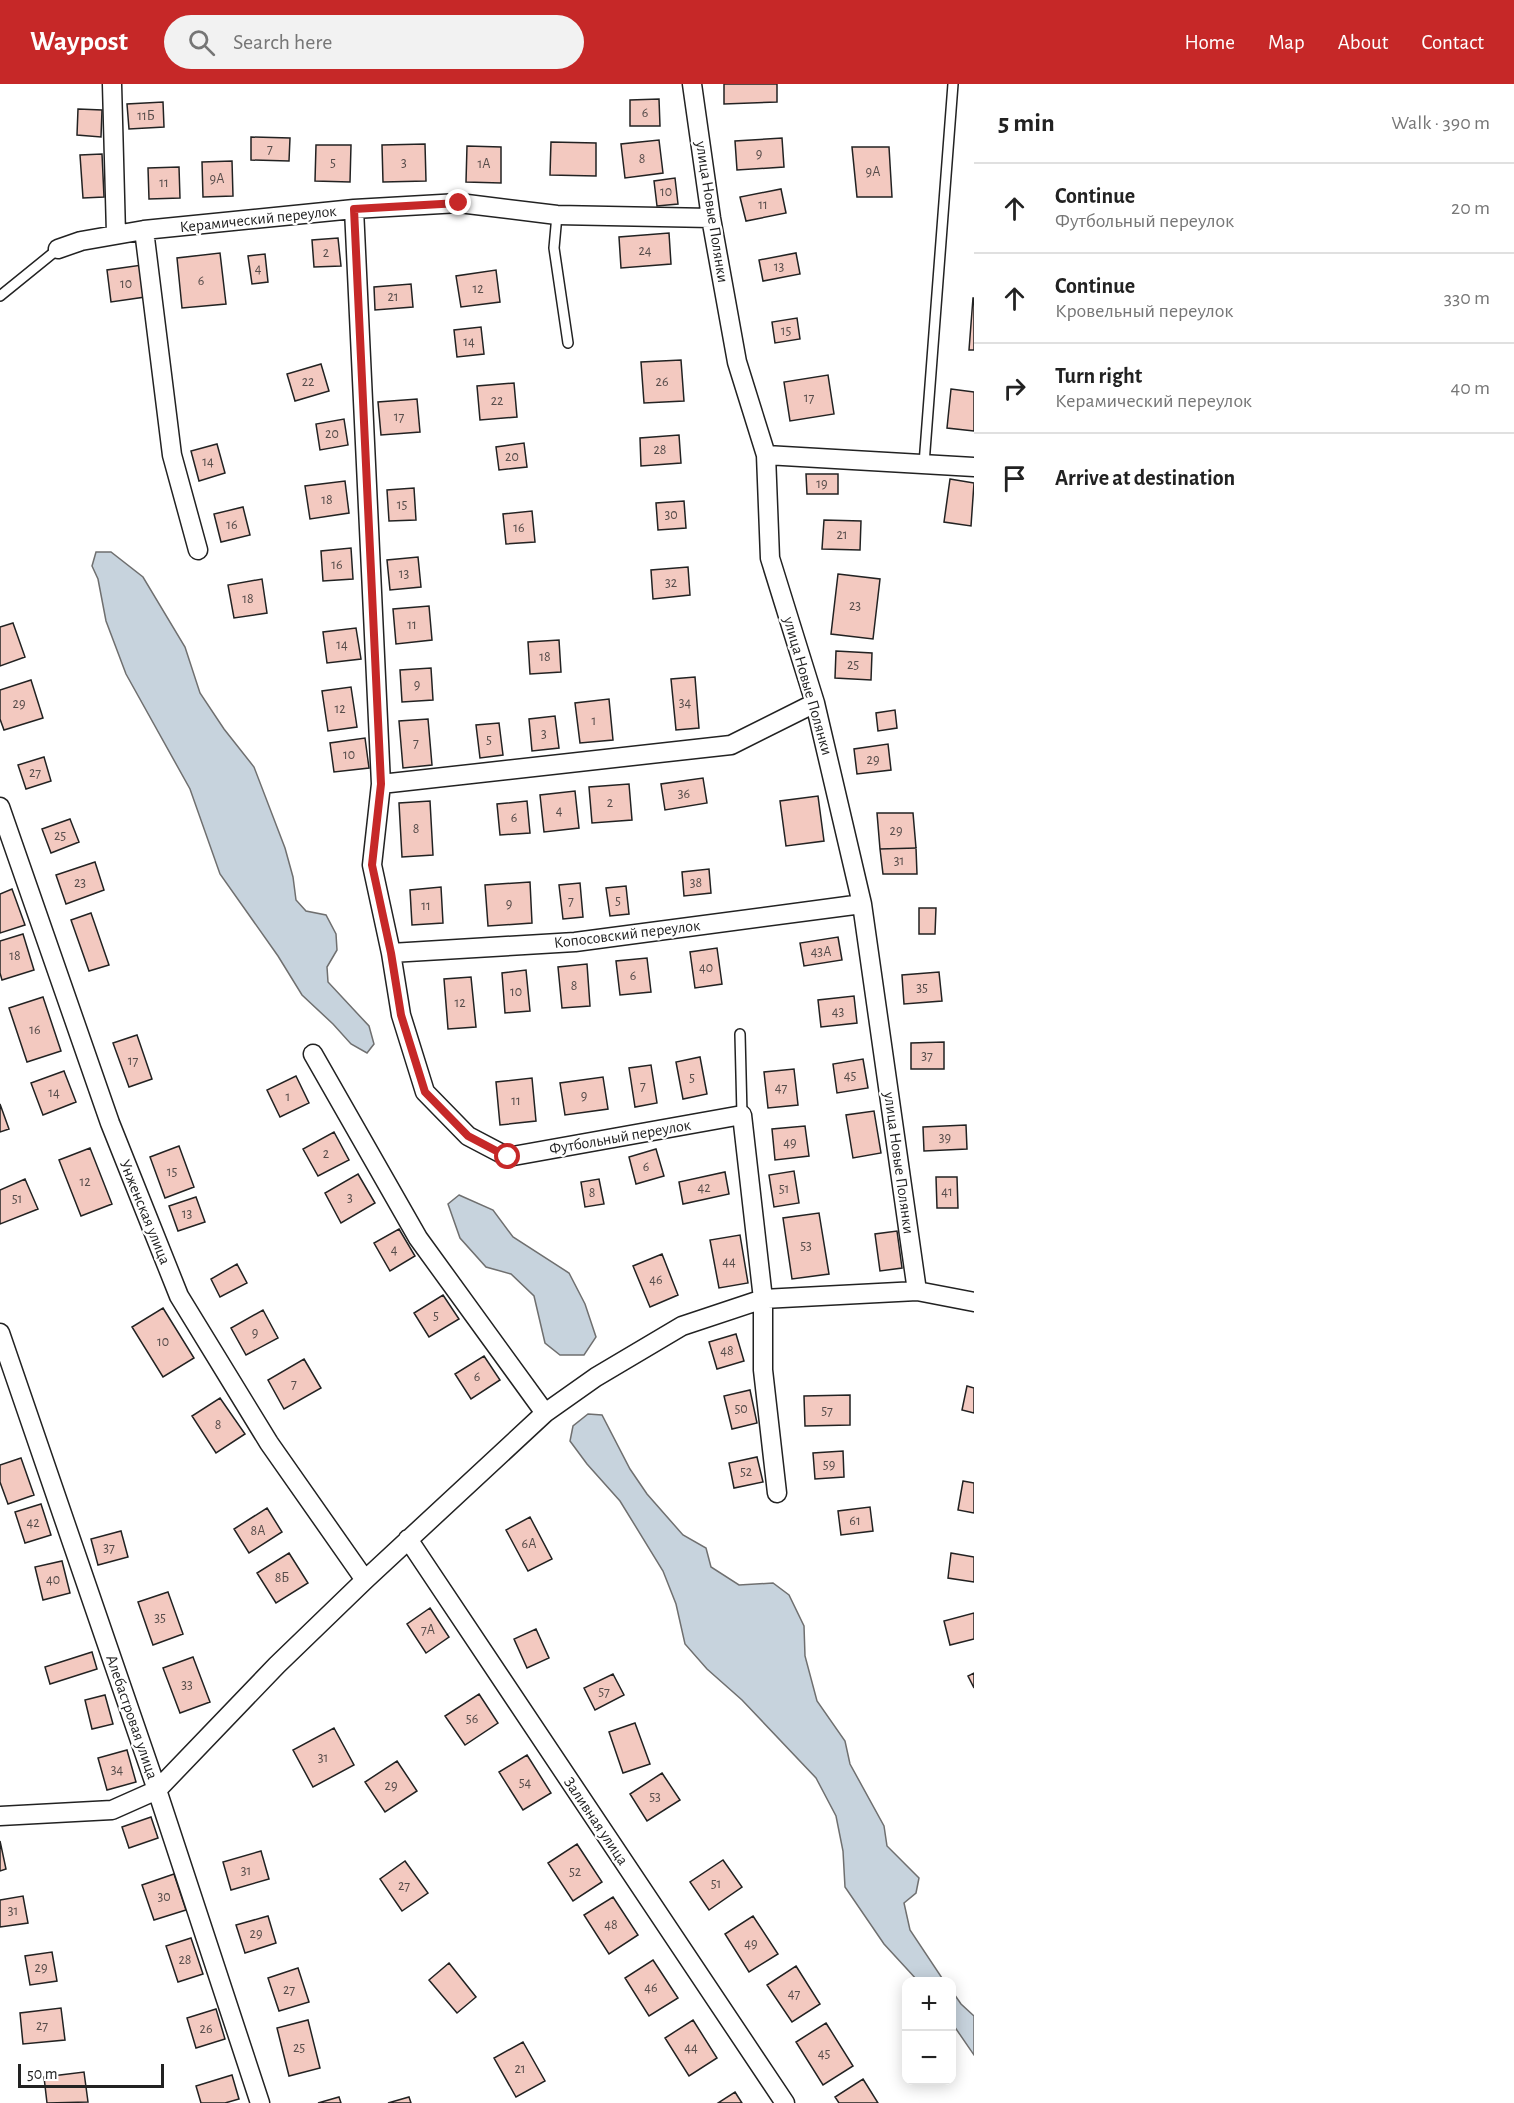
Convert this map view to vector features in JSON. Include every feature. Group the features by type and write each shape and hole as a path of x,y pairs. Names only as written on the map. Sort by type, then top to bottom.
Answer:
{"street":[{"path":"112,84 116,234"},
{"name":"улица Новые Полянки","path":"692,84 711,218 737,362 766,455 770,558 815,703 862,904 917,1292"},
{"name":"Керамический переулок","path":"58,249 81,241 144,230 354,209 459,203 557,215 711,218"},
{"name":"Футбольный переулок","path":"354,209 381,784 372,865 391,953 401,1015 425,1092 468,1136 508,1157 742,1115"},
{"path":"144,230 172,455 198,550"},
{"path":"766,455 974,467"},
{"path":"381,784 731,745 815,703"},
{"name":"Унженская улица","path":"0,807 110,1123 179,1296 268,1443 365,1580"},
{"name":"Копосовский переулок","path":"391,953 575,942 862,904"},
{"path":"313,1054 418,1238 545,1413"},
{"path":"742,1115 763,1299 763,1370 777,1493"},
{"path":"0,1816 112,1810 157,1790 277,1665 408,1539 545,1413 596,1377 682,1326 763,1299 917,1292 974,1302"},
{"name":"Алебастровая улица","path":"0,1333 157,1790 260,2103"},
{"name":"Заливная улица","path":"408,1539 785,2103"}],"lane":[{"path":"924,464 953,84"},
{"path":"557,215 554,248 568,343"},
{"path":"0,296 58,249"},
{"path":"740,1034 742,1115"}],"shaded area":[{"path":"96,552 111,552 143,577 185,647 200,693 224,729 254,767 285,848 293,877 296,900 306,911 326,915 336,934 337,950 327,967 328,982 369,1026 374,1044 367,1053 351,1044 302,995 278,956 220,874 190,789 126,674 106,621 98,579 92,566"},
{"path":"459,1195 493,1210 513,1237 569,1273 585,1304 596,1337 584,1355 560,1355 545,1343 534,1296 511,1274 486,1267 460,1238 448,1204"},
{"path":"588,1414 602,1415 630,1469 647,1494 683,1535 706,1548 711,1567 739,1585 773,1583 789,1595 804,1626 805,1656 817,1701 845,1741 850,1764 884,1826 887,1846 919,1878 916,1893 904,1903 910,1930 941,1977 914,1977 884,1944 845,1887 843,1851 836,1816 816,1778 685,1644 676,1604 663,1571 620,1501 570,1441 573,1426"},
{"path":"956,1997 974,2016 974,2055 956,2029"}],"building":[{"path":"724,84 777,84 777,102 724,104"},
{"path":"659,99 660,126 630,126 630,100"},
{"path":"163,102 164,127 129,129 127,104"},
{"path":"78,109 102,110 101,137 77,135"},
{"path":"251,137 290,138 289,161 251,160"},
{"path":"782,138 784,167 737,170 735,141"},
{"path":"659,140 663,173 625,178 621,144"},
{"path":"551,142 596,143 596,176 550,175"},
{"path":"425,144 426,181 383,182 382,145"},
{"path":"316,145 351,145 350,182 315,181"},
{"path":"467,146 501,147 501,183 466,182"},
{"path":"852,147 889,147 892,197 857,197"},
{"path":"102,154 104,197 83,198 80,155"},
{"path":"232,161 233,196 203,197 202,162"},
{"path":"179,167 180,198 149,199 148,168"},
{"path":"675,178 678,204 657,206 654,181"},
{"path":"781,189 786,213 746,221 740,197"},
{"path":"669,233 671,264 621,268 619,237"},
{"path":"338,238 341,266 314,267 312,240"},
{"path":"220,253 226,304 182,308 177,258"},
{"path":"796,253 800,274 763,281 759,260"},
{"path":"265,254 268,282 252,284 248,256"},
{"path":"142,265 145,297 111,302 107,270"},
{"path":"496,270 500,302 461,307 456,276"},
{"path":"411,284 413,307 375,310 374,287"},
{"path":"973,298 974,350 969,350"},
{"path":"797,318 800,339 775,343 772,322"},
{"path":"481,327 484,354 457,357 454,330"},
{"path":"681,360 684,401 644,403 641,362"},
{"path":"321,364 329,391 295,401 287,374"},
{"path":"828,375 834,414 790,421 784,382"},
{"path":"514,383 517,417 480,420 477,386"},
{"path":"951,389 974,392 974,431 947,428"},
{"path":"417,399 420,432 381,435 378,402"},
{"path":"344,419 348,445 320,450 316,424"},
{"path":"679,435 681,463 641,466 640,438"},
{"path":"524,443 527,467 499,470 496,447"},
{"path":"217,444 225,473 199,481 191,451"},
{"path":"806,474 838,474 838,494 807,494"},
{"path":"950,479 974,483 971,526 944,522"},
{"path":"345,481 349,513 310,519 305,486"},
{"path":"414,488 416,520 389,521 387,490"},
{"path":"684,501 686,528 658,530 656,503"},
{"path":"243,507 250,535 221,542 214,514"},
{"path":"532,511 535,542 506,544 503,514"},
{"path":"824,520 861,521 860,550 822,549"},
{"path":"351,548 353,579 323,581 321,551"},
{"path":"418,557 421,587 390,590 387,560"},
{"path":"688,567 690,595 653,599 651,570"},
{"path":"838,574 880,579 873,639 831,634"},
{"path":"262,579 267,613 234,618 228,585"},
{"path":"429,606 432,640 396,644 393,609"},
{"path":"13,623 25,657 0,666 0,627"},
{"path":"356,628 361,659 327,663 323,632"},
{"path":"559,640 561,672 530,674 528,642"},
{"path":"836,651 872,653 871,680 835,678"},
{"path":"431,668 433,700 402,702 400,670"},
{"path":"695,677 699,728 676,730 671,679"},
{"path":"31,680 43,718 4,730 0,719 0,690"},
{"path":"351,687 357,727 328,731 322,691"},
{"path":"609,699 613,740 580,743 575,703"},
{"path":"895,710 897,728 878,731 876,713"},
{"path":"555,716 559,748 532,751 529,719"},
{"path":"428,719 432,765 403,768 399,721"},
{"path":"499,723 503,755 480,758 476,725"},
{"path":"365,738 369,768 334,772 330,743"},
{"path":"888,744 891,770 857,774 854,749"},
{"path":"44,757 51,781 26,789 18,765"},
{"path":"703,778 707,803 665,810 661,784"},
{"path":"629,784 632,820 592,823 589,787"},
{"path":"575,791 579,828 544,832 540,795"},
{"path":"818,796 824,841 786,846 780,801"},
{"path":"430,801 433,855 402,857 399,803"},
{"path":"527,801 530,833 500,835 497,804"},
{"path":"877,813 913,813 916,848 880,849"},
{"path":"70,819 79,842 51,853 42,829"},
{"path":"916,848 917,874 883,874 880,849"},
{"path":"95,862 104,890 66,904 56,875"},
{"path":"709,869 711,893 684,896 682,872"},
{"path":"530,882 532,923 488,926 485,885"},
{"path":"580,883 583,917 563,919 559,885"},
{"path":"626,886 629,914 610,916 606,888"},
{"path":"441,887 443,923 412,925 410,890"},
{"path":"12,889 25,925 0,933 0,894"},
{"path":"919,908 936,908 935,934 919,934"},
{"path":"91,913 109,965 89,971 71,920"},
{"path":"23,934 34,970 2,980 0,941"},
{"path":"838,937 842,960 804,966 800,943"},
{"path":"717,948 722,984 695,988 690,952"},
{"path":"647,958 651,992 620,995 616,961"},
{"path":"587,964 590,1006 562,1008 558,967"},
{"path":"526,970 530,1011 505,1013 502,973"},
{"path":"939,972 942,1001 904,1004 902,975"},
{"path":"471,977 476,1027 448,1029 444,979"},
{"path":"854,996 857,1023 821,1027 818,1000"},
{"path":"43,997 61,1051 27,1062 9,1008"},
{"path":"137,1035 152,1079 129,1087 113,1043"},
{"path":"944,1042 944,1069 911,1069 911,1043"},
{"path":"700,1057 707,1094 683,1099 676,1062"},
{"path":"863,1059 868,1088 837,1093 833,1064"},
{"path":"651,1065 657,1103 635,1107 629,1068"},
{"path":"794,1069 798,1105 768,1108 764,1072"},
{"path":"64,1071 76,1102 43,1115 31,1083"},
{"path":"296,1076 309,1103 280,1117 267,1090"},
{"path":"603,1077 608,1109 565,1115 560,1083"},
{"path":"532,1078 536,1121 500,1125 496,1082"},
{"path":"0,1104 9,1129 0,1132"},
{"path":"874,1111 881,1153 853,1158 846,1115"},
{"path":"966,1125 967,1149 924,1151 923,1127"},
{"path":"805,1126 809,1156 775,1160 772,1129"},
{"path":"334,1132 349,1160 318,1176 303,1149"},
{"path":"179,1146 194,1187 165,1198 150,1157"},
{"path":"90,1148 112,1204 81,1216 59,1160"},
{"path":"656,1149 664,1176 636,1184 629,1157"},
{"path":"794,1171 799,1203 774,1207 769,1175"},
{"path":"725,1172 729,1194 683,1204 679,1182"},
{"path":"358,1174 375,1203 341,1223 325,1193"},
{"path":"936,1177 957,1177 958,1208 937,1208"},
{"path":"25,1179 38,1209 0,1224 0,1190"},
{"path":"599,1179 604,1204 585,1207 581,1182"},
{"path":"196,1197 205,1222 178,1231 169,1206"},
{"path":"819,1213 829,1274 792,1279 783,1218"},
{"path":"399,1229 415,1256 390,1271 374,1243"},
{"path":"897,1231 902,1268 880,1271 875,1234"},
{"path":"740,1235 748,1283 719,1288 710,1240"},
{"path":"662,1254 678,1295 650,1307 633,1266"},
{"path":"237,1264 247,1283 220,1297 211,1279"},
{"path":"443,1295 459,1319 429,1337 414,1313"},
{"path":"163,1308 194,1358 163,1377 132,1327"},
{"path":"263,1310 278,1338 246,1355 231,1328"},
{"path":"736,1334 744,1361 717,1369 709,1342"},
{"path":"484,1356 500,1380 471,1399 455,1374"},
{"path":"304,1359 321,1388 284,1409 268,1380"},
{"path":"967,1386 974,1388 974,1413 962,1410"},
{"path":"750,1390 757,1423 732,1429 724,1396"},
{"path":"850,1395 850,1425 805,1426 804,1396"},
{"path":"220,1398 245,1434 216,1453 192,1416"},
{"path":"843,1451 844,1477 815,1479 813,1453"},
{"path":"757,1457 763,1482 734,1488 729,1463"},
{"path":"21,1458 34,1495 8,1504 0,1482 0,1465"},
{"path":"963,1481 974,1483 974,1513 958,1510"},
{"path":"41,1504 51,1535 25,1543 15,1512"},
{"path":"870,1507 873,1531 841,1535 838,1511"},
{"path":"267,1508 282,1532 249,1553 234,1529"},
{"path":"530,1517 552,1559 528,1571 506,1530"},
{"path":"121,1531 128,1557 98,1565 91,1539"},
{"path":"289,1553 308,1583 276,1603 257,1573"},
{"path":"951,1553 974,1557 974,1582 948,1578"},
{"path":"62,1561 70,1593 43,1600 35,1567"},
{"path":"168,1592 183,1634 153,1645 138,1602"},
{"path":"430,1608 449,1637 426,1653 407,1624"},
{"path":"974,1613 974,1639 950,1645 944,1621"},
{"path":"536,1629 549,1658 527,1668 514,1639"},
{"path":"92,1652 97,1669 50,1684 45,1667"},
{"path":"193,1657 210,1702 180,1713 163,1668"},
{"path":"974,1673 974,1688 968,1676"},
{"path":"613,1674 624,1695 595,1710 584,1688"},
{"path":"479,1694 498,1723 465,1745 445,1716"},
{"path":"105,1695 113,1724 92,1729 85,1700"},
{"path":"635,1723 650,1764 623,1773 609,1732"},
{"path":"334,1728 354,1765 313,1787 293,1750"},
{"path":"127,1750 136,1782 107,1790 98,1758"},
{"path":"527,1755 551,1793 523,1810 499,1772"},
{"path":"397,1761 417,1791 385,1812 365,1782"},
{"path":"662,1773 680,1800 647,1821 630,1794"},
{"path":"151,1817 158,1838 129,1848 122,1827"},
{"path":"0,1841 6,1869 0,1871"},
{"path":"577,1844 602,1882 573,1901 548,1863"},
{"path":"261,1851 269,1879 231,1890 223,1862"},
{"path":"723,1860 742,1887 709,1910 690,1882"},
{"path":"405,1861 428,1893 402,1911 380,1879"},
{"path":"174,1874 186,1910 154,1920 142,1885"},
{"path":"23,1896 28,1923 0,1927 0,1900"},
{"path":"613,1897 638,1935 609,1954 584,1915"},
{"path":"268,1916 276,1943 245,1953 236,1925"},
{"path":"753,1916 778,1954 749,1972 725,1934"},
{"path":"191,1938 203,1974 178,1982 166,1946"},
{"path":"52,1952 57,1981 30,1985 25,1956"},
{"path":"653,1960 678,1998 649,2016 625,1978"},
{"path":"449,1963 476,1997 457,2013 429,1980"},
{"path":"796,1966 820,2004 792,2022 767,1985"},
{"path":"298,1968 309,2002 279,2011 268,1978"},
{"path":"61,2008 65,2040 23,2044 20,2013"},
{"path":"216,2009 225,2039 196,2048 187,2018"},
{"path":"308,2020 320,2068 289,2076 277,2028"},
{"path":"693,2020 717,2058 689,2076 665,2038"},
{"path":"826,2023 853,2066 823,2085 796,2042"},
{"path":"523,2042 545,2081 516,2097 494,2058"},
{"path":"84,2072 88,2102 47,2103 44,2077"},
{"path":"232,2075 239,2099 225,2103 201,2103 196,2086"},
{"path":"863,2079 878,2103 839,2103 835,2097"},
{"path":"735,2092 742,2103 718,2103"},
{"path":"339,2097 341,2103 318,2103"},
{"path":"409,2097 411,2103 388,2103"}],"route":[{"path":"459,203 354,209 381,784 372,865 391,953 401,1015 425,1092 468,1136 508,1157"}]}
